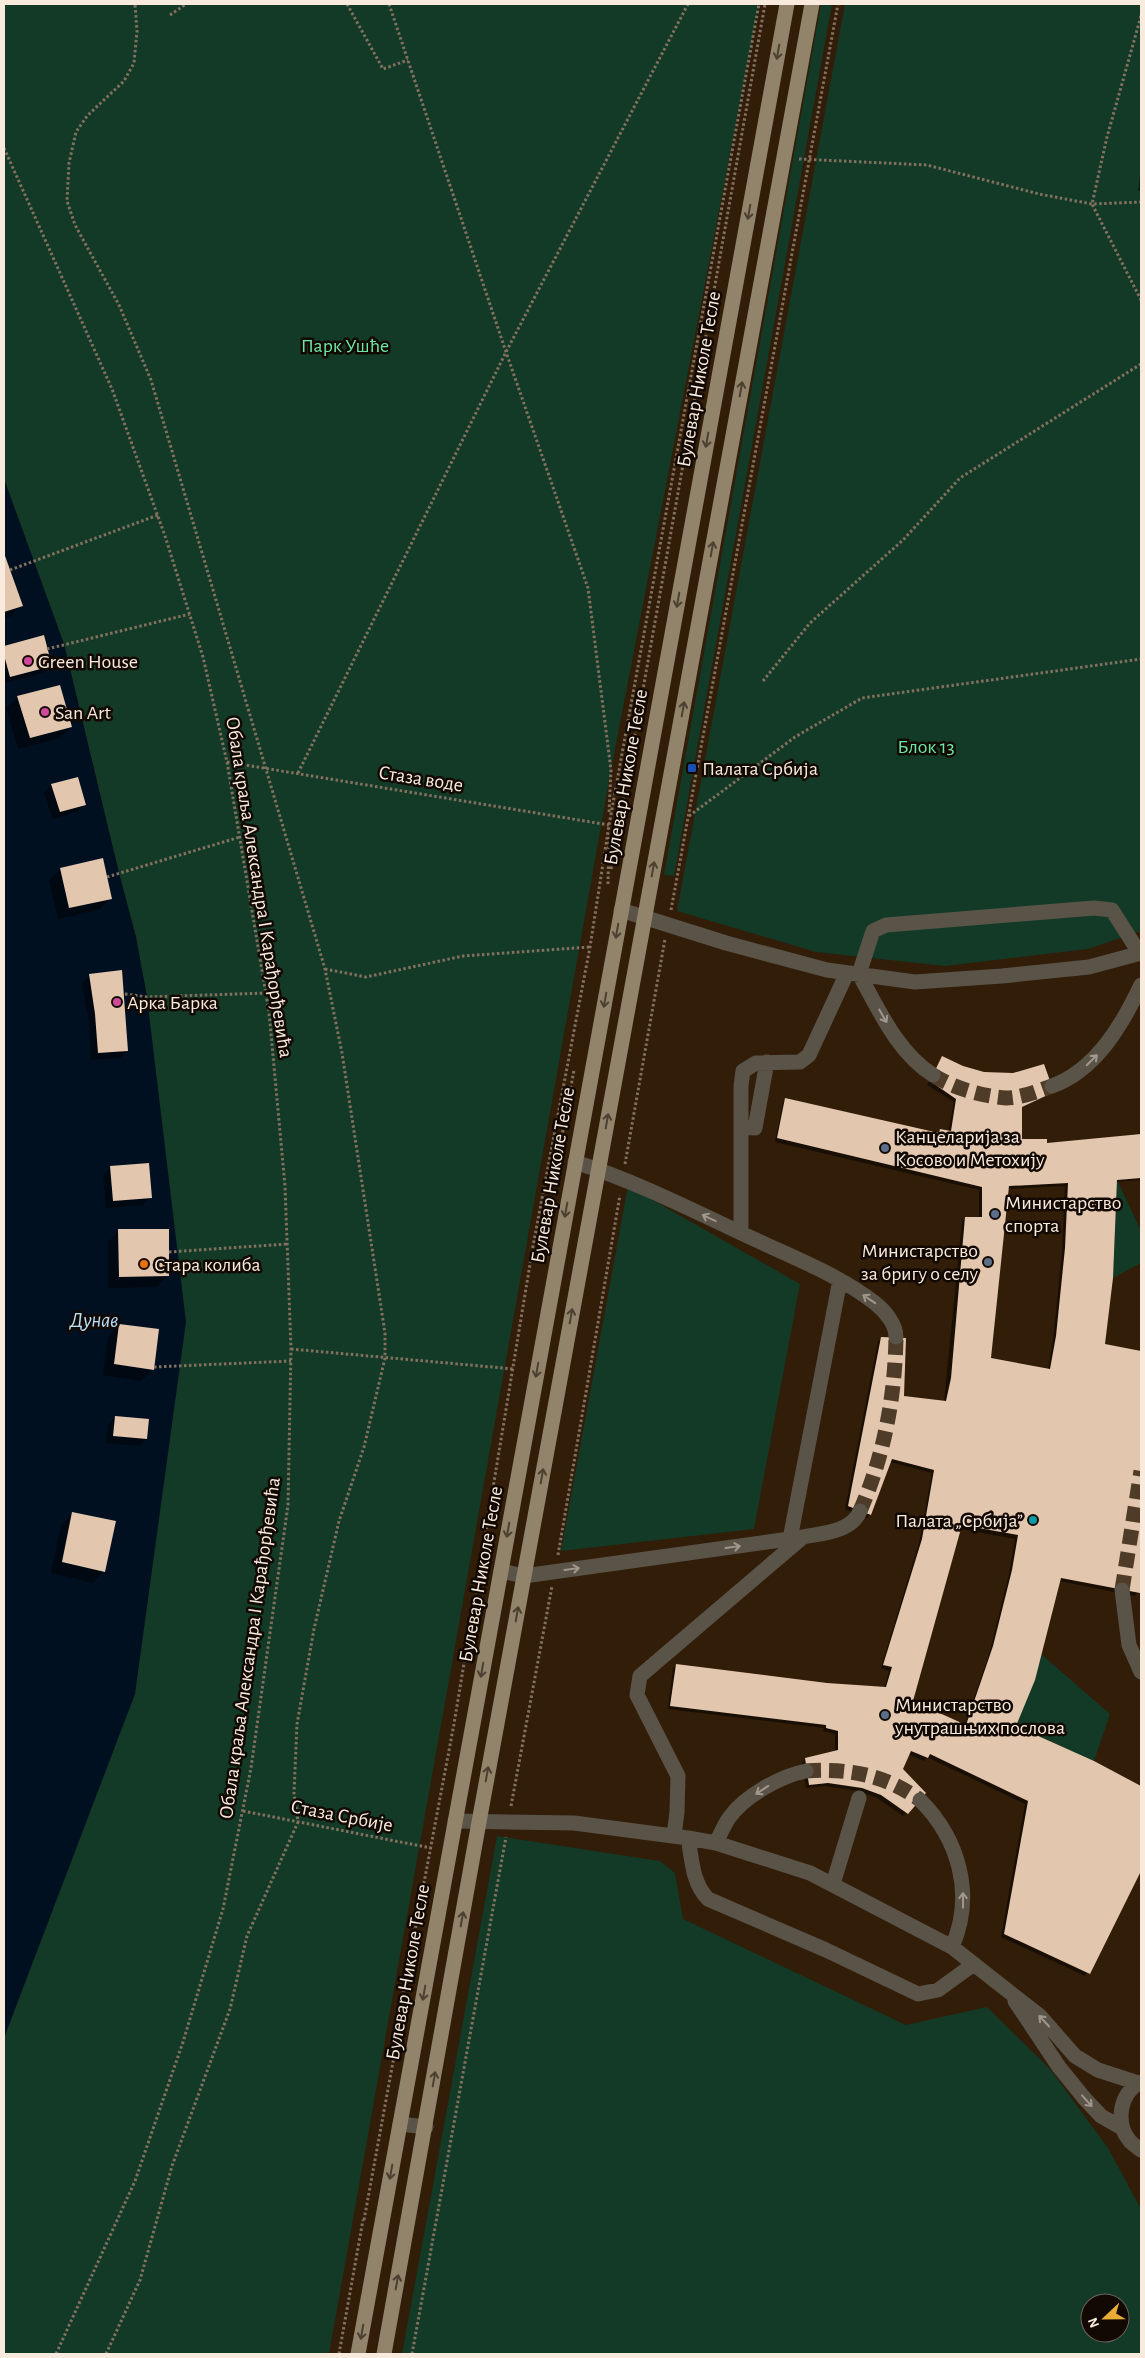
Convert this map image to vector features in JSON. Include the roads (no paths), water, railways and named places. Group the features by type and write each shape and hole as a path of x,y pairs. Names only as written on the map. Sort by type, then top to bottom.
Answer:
{"main road":[{"name":"Булевар Николе Тесле","path":"358,2354 787,4"},
{"path":"384,2354 426,2127 478,1822 812,4"}],"lane":[{"path":"621,910 726,943 827,970 853,974 915,982 1089,968 1140,954 1112,910 1094,908 886,925 873,931 853,974 809,1055 800,1062 756,1063 743,1071 740,1233"},
{"path":"853,974 903,1050 922,1068 933,1075"},
{"path":"1052,1086 1090,1063 1124,1022 1141,985"},
{"path":"741,1127 755,1128 767,1062"},
{"path":"575,1162 623,1177 840,1280 875,1303 887,1314 896,1332 896,1337"},
{"path":"840,1280 796,1538 640,1676 637,1695 678,1776 677,1812 681,1837 700,1891 708,1899 826,1950 910,1990 925,1994 938,1990 974,1964"},
{"path":"501,1571 524,1576 796,1538 841,1530 858,1516 860,1511"},
{"path":"1122,1590 1129,1644 1141,1672"},
{"path":"716,1843 729,1817 752,1797 774,1782 806,1771"},
{"path":"833,1884 859,1798"},
{"path":"920,1800 935,1815 949,1838 962,1876 961,1920 952,1947"},
{"path":"455,1821 574,1823 681,1837 716,1843 810,1873 833,1884 952,1947 1040,2016 1075,2056 1098,2070 1140,2083 1125,2099 1120,2113 1122,2128 1129,2140 1141,2150"},
{"path":"1009,1991 1053,2060 1080,2093 1100,2116 1122,2128"},
{"path":"400,2124 426,2127"}],"water":[{"name":"Дунав","path":"4,479 64,644 136,937 147,997 186,1322 135,1694 4,2038"}],"tunnel":[{"path":"933,1075 949,1084 968,1091 1006,1098 1023,1096 1052,1086"},
{"path":"860,1511 876,1469 887,1426 893,1382 896,1337"},
{"path":"1122,1590 1141,1471"},
{"path":"806,1771 822,1770 866,1775 894,1784 920,1800"}],"place":[{"name":"Green House","path":"28,661"},
{"name":"San Art","path":"45,712"},
{"name":"Палата Србија","path":"692,768"},
{"name":"Арка Барка","path":"117,1002"},
{"name":"Канцеларија за Косово и Метохију","path":"885,1148"},
{"name":"Министарство спорта","path":"995,1214"},
{"name":"Министарство за бригу о селу","path":"988,1262"},
{"name":"Стара колиба","path":"144,1264"},
{"name":"Палата „Србија”","path":"1033,1520"},
{"name":"Министарство унутрашњих послова","path":"885,1715"}],"park label":[{"name":"Парк Ушће","path":"345,345"},
{"name":"Блок 13","path":"926,746"}]}
